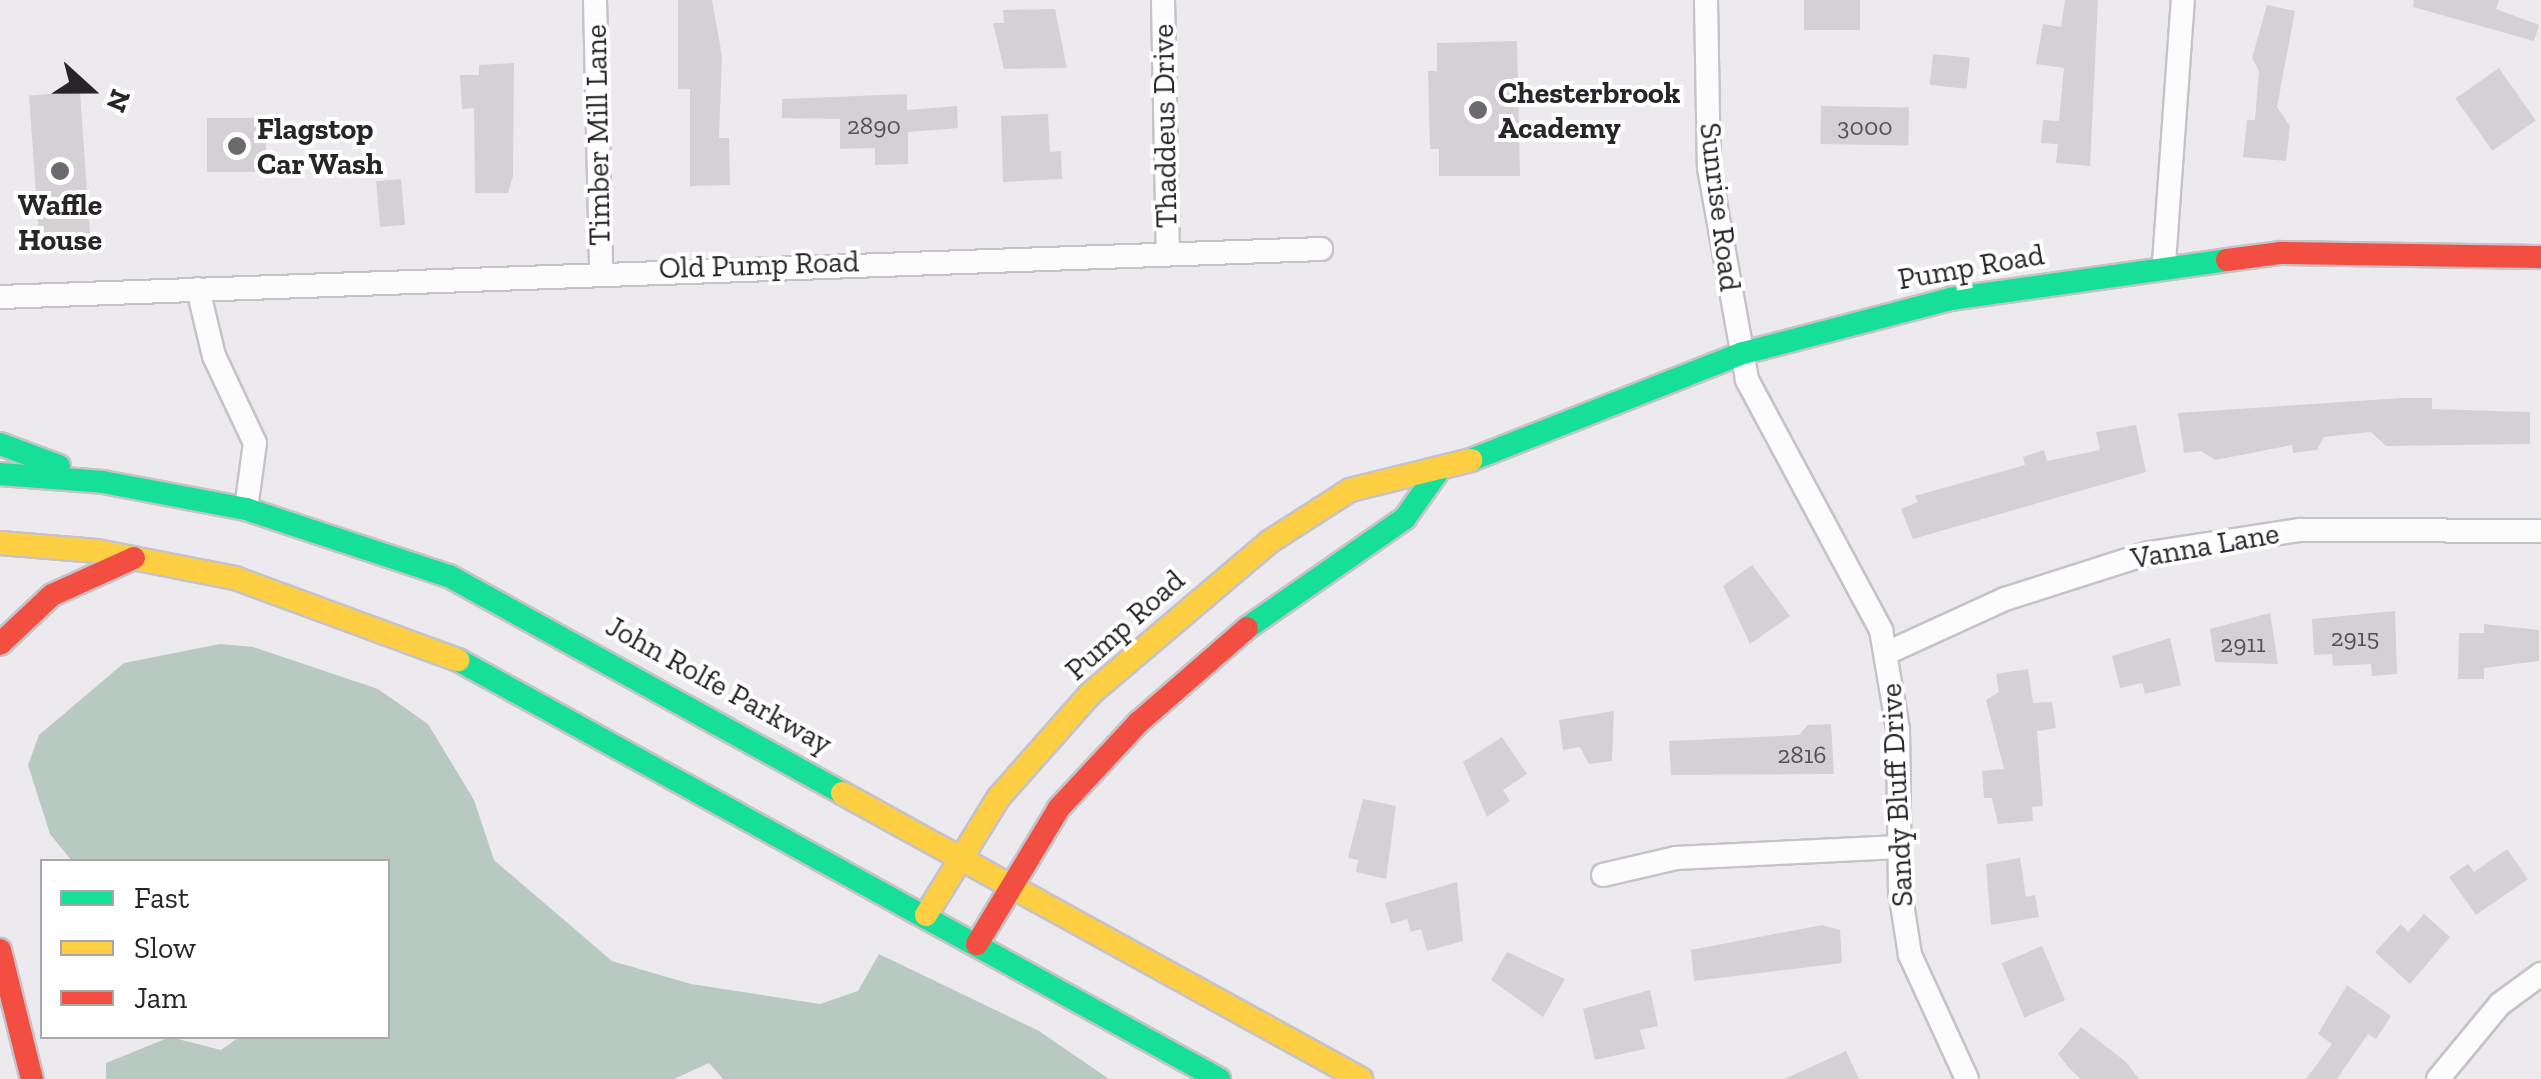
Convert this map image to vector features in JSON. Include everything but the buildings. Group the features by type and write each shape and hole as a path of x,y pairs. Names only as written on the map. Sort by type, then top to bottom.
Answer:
{"main road":[{"name":"Pump Road","path":"926,915 999,797 1090,694 1200,596 1350,490 1437,473 1743,353 1950,299 2164,263 2280,253 2541,257"},
{"path":"0,444 103,482"},
{"path":"977,944 1059,808 1139,722 1239,633 1405,518 1437,473"},
{"name":"John Rolfe Parkway","path":"0,474 103,482 246,509 400,556 490,595 964,854 1361,1079"},
{"path":"0,543 137,557 251,583 446,653 1218,1079"},
{"path":"0,644 52,595 137,557"},
{"path":"0,950 32,1079"}],"street":[{"name":"Timber Mill Lane","path":"595,0 601,270"},
{"name":"Thaddeus Drive","path":"1163,0 1168,252"},
{"name":"Sunrise Road","path":"1706,0 1709,168 1743,353"},
{"path":"2164,263 2183,0"},
{"name":"Old Pump Road","path":"0,297 601,270 1322,249"},
{"path":"198,288 214,356 256,443 246,509"},
{"name":"Sandy Bluff Drive","path":"1743,353 1752,396 1859,578 1886,654 1898,730 1899,847 1910,955 1967,1079"},
{"name":"Vanna Lane","path":"1886,654 2005,599 2149,553 2300,530 2541,531"},
{"path":"1603,874 1676,858 1899,847"},
{"path":"2438,1079 2500,1004 2541,974"}],"shaded area":[{"path":"220,644 253,647 378,689 428,724 474,800 494,860 612,961 691,984 820,1004 858,991 879,954 1039,1031 1109,1079 723,1079 709,1063 674,1079 106,1079 106,1063 165,1039 221,1050 236,1039 390,1039 390,859 70,859 50,834 28,765 39,735 124,663"}],"traffic: fast":[{"path":"1471,460 1743,353 1950,299 2227,260"},
{"path":"0,444 59,466"},
{"path":"1247,628 1405,518 1437,473"},
{"path":"0,474 103,482 246,509 449,576 842,793"},
{"path":"458,660 1219,1079"}],"traffic: slow":[{"path":"926,915 999,797 1090,694 1269,542 1350,490 1471,460"},
{"path":"0,543 97,551 235,578 458,660"},
{"path":"842,793 1361,1079"}],"traffic: jam":[{"path":"2227,260 2280,253 2541,257"},
{"path":"0,644 52,595 134,558"},
{"path":"977,944 1059,808 1139,722 1247,628"},
{"path":"0,950 32,1079"}],"place":[{"name":"Chesterbrook Academy","path":"1478,110"},
{"name":"Flagstop Car Wash","path":"237,146"},
{"name":"Waffle House","path":"60,171"}]}
